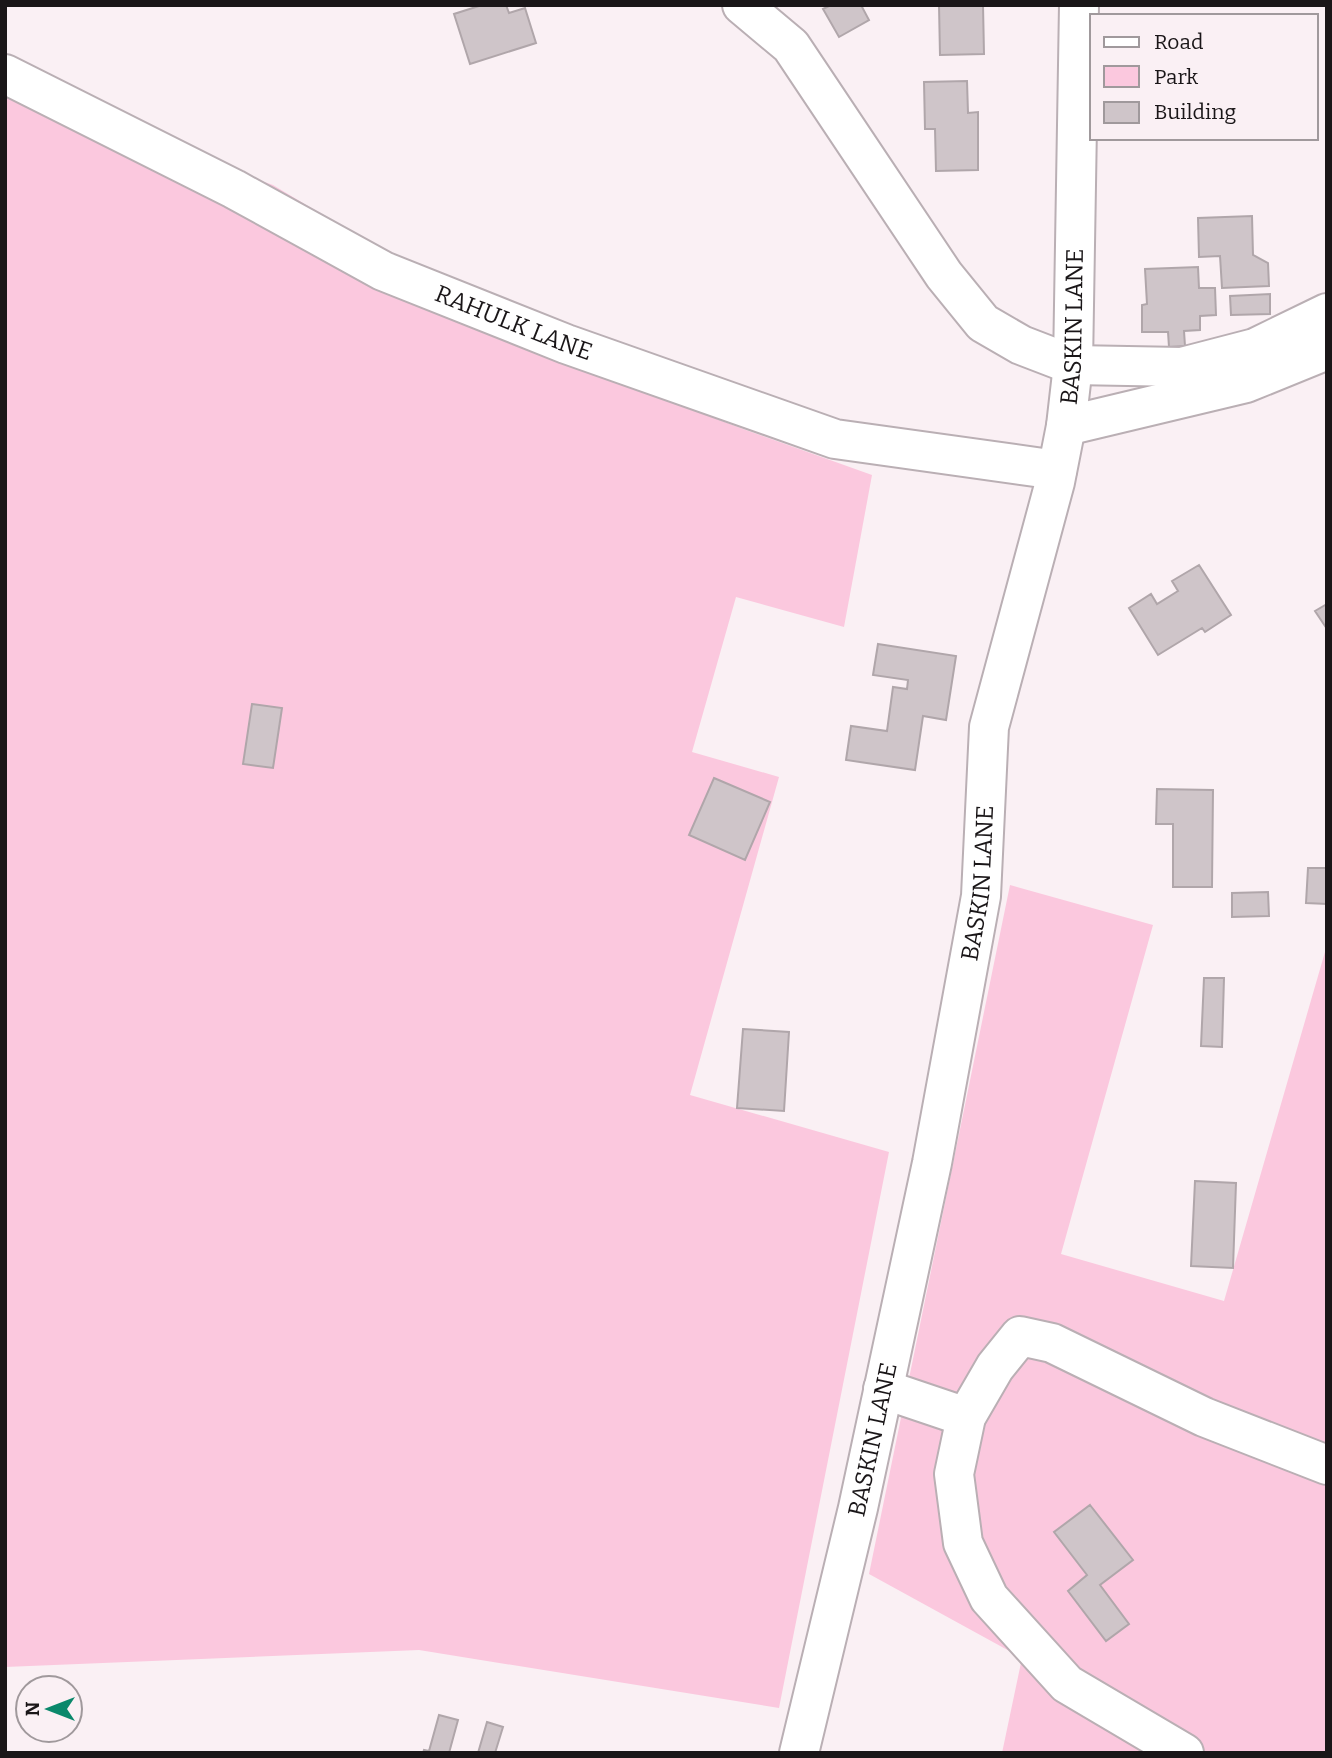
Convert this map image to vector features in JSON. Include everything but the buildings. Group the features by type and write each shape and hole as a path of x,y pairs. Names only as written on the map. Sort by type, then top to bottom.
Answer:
{"street":[{"path":"742,5 791,46 944,275 983,323 1021,345 1073,365 1182,367 1255,348 1327,313"},
{"name":"BASKIN LANE","path":"799,1753 858,1508 932,1163 981,896 989,727 1057,470 1066,426 1073,365 1080,5"},
{"name":"RAHULK LANE","path":"5,74 234,189 383,271 566,344 835,439 1057,470"},
{"path":"1066,426 1245,383 1327,350"},
{"path":"1184,1753 1067,1684 989,1598 963,1543 954,1474 966,1417 995,1367 1020,1336 1052,1343 1204,1417 1327,1465"},
{"path":"883,1389 966,1417"}],"green space":[{"path":"5,89 273,185 401,262 411,302 743,429 872,475 844,627 736,597 692,752 779,777 690,1095 889,1152 779,1708 419,1650 5,1667"},
{"path":"1010,885 1153,925 1061,1254 1224,1301 1327,945 1327,1753 1002,1753 1022,1658 869,1574"}]}
